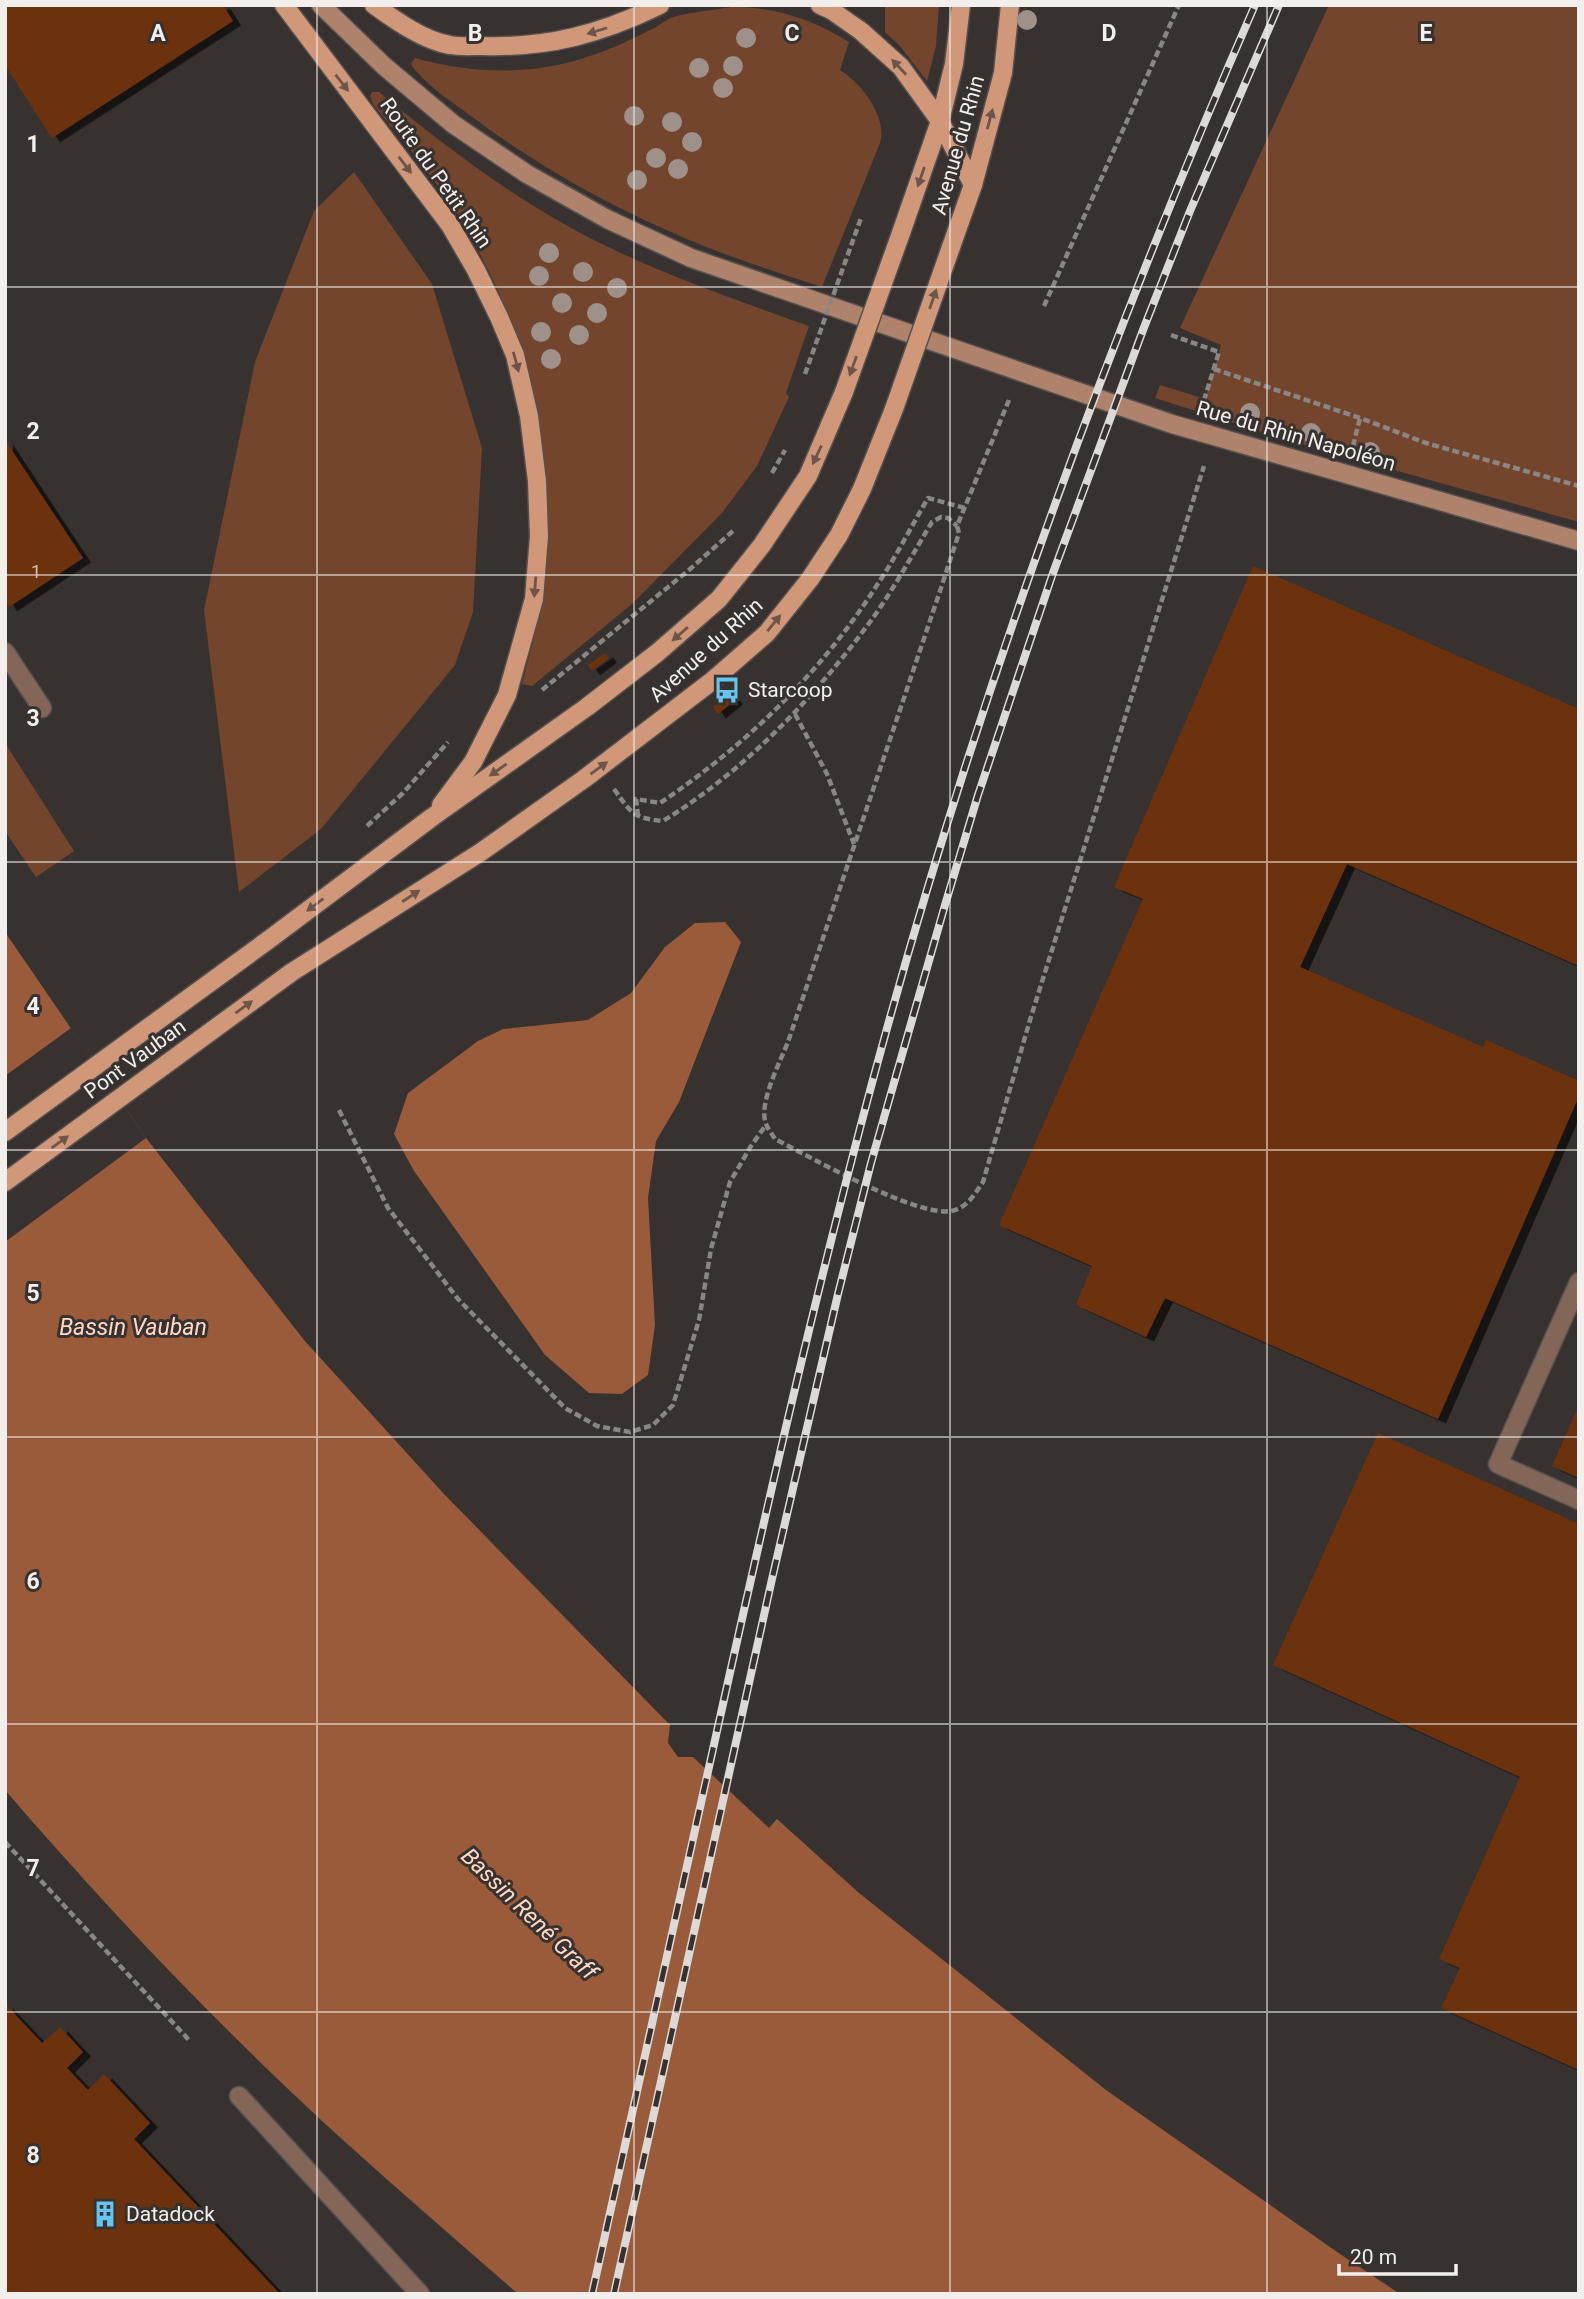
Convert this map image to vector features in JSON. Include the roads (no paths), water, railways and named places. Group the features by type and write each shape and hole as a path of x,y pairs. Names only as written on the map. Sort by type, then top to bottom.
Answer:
{"main road":[{"name":"Route du Petit Rhin","path":"284,5 450,225 499,317 515,355 526,403 537,481 539,536 534,599 507,695 473,762 431,818"},
{"path":"374,5 405,28 449,45 504,47 545,44 596,31 632,19 660,5"},
{"path":"820,5 861,31 901,67 940,121 972,185"},
{"name":"Avenue du Rhin","path":"267,941 657,653 719,599 762,545 807,476 844,392 940,121 954,64 961,5"},
{"name":"Avenue du Rhin","path":"292,972 481,852 584,779 712,681 766,632 810,579 839,536 862,489 894,409 951,247 972,185 1003,73 1010,5"},
{"name":"Route du Petit Rhin","path":"326,10 384,66 464,131 527,174 607,219 691,258 1004,366"},
{"name":"Rue du Rhin Napoléon","path":"1004,366 1172,424 1579,541"},
{"name":"Pont Vauban","path":"5,1132 267,941"},
{"name":"Pont Vauban","path":"5,1182 292,972"}],"street":[{"path":"5,652 42,708"},
{"path":"1579,1282 1498,1464 1579,1500"},
{"path":"240,2096 420,2294"}],"water":[{"path":"725,922 741,942 679,1102 656,1141 648,1198 655,1325 648,1375 622,1394 589,1393 545,1355 414,1171 394,1134 408,1093 478,1041 503,1029 588,1020 631,993 665,947 695,923"},
{"path":"5,932 146,1138 304,1340 444,1494 670,1725 668,1743 678,1757 693,1757 769,1828 777,1819 859,1893 1106,2090 1400,2294 518,2294 254,2057 127,1926 5,1790"}],"railway":[{"path":"592,2294 797,1380 886,1032 964,770 1052,512 1149,257 1255,5"},
{"path":"614,2294 772,1579 838,1294 871,1163 945,905 978,795 1053,573 1143,330 1190,211 1279,5"}],"place":[{"name":"Starcoop","path":"727,690"},
{"name":"Datadock","path":"105,2214"}],"water label":[{"name":"Bassin Vauban","path":"133,1327"},
{"name":"Bassin René Graff","path":"529,1914"}]}
